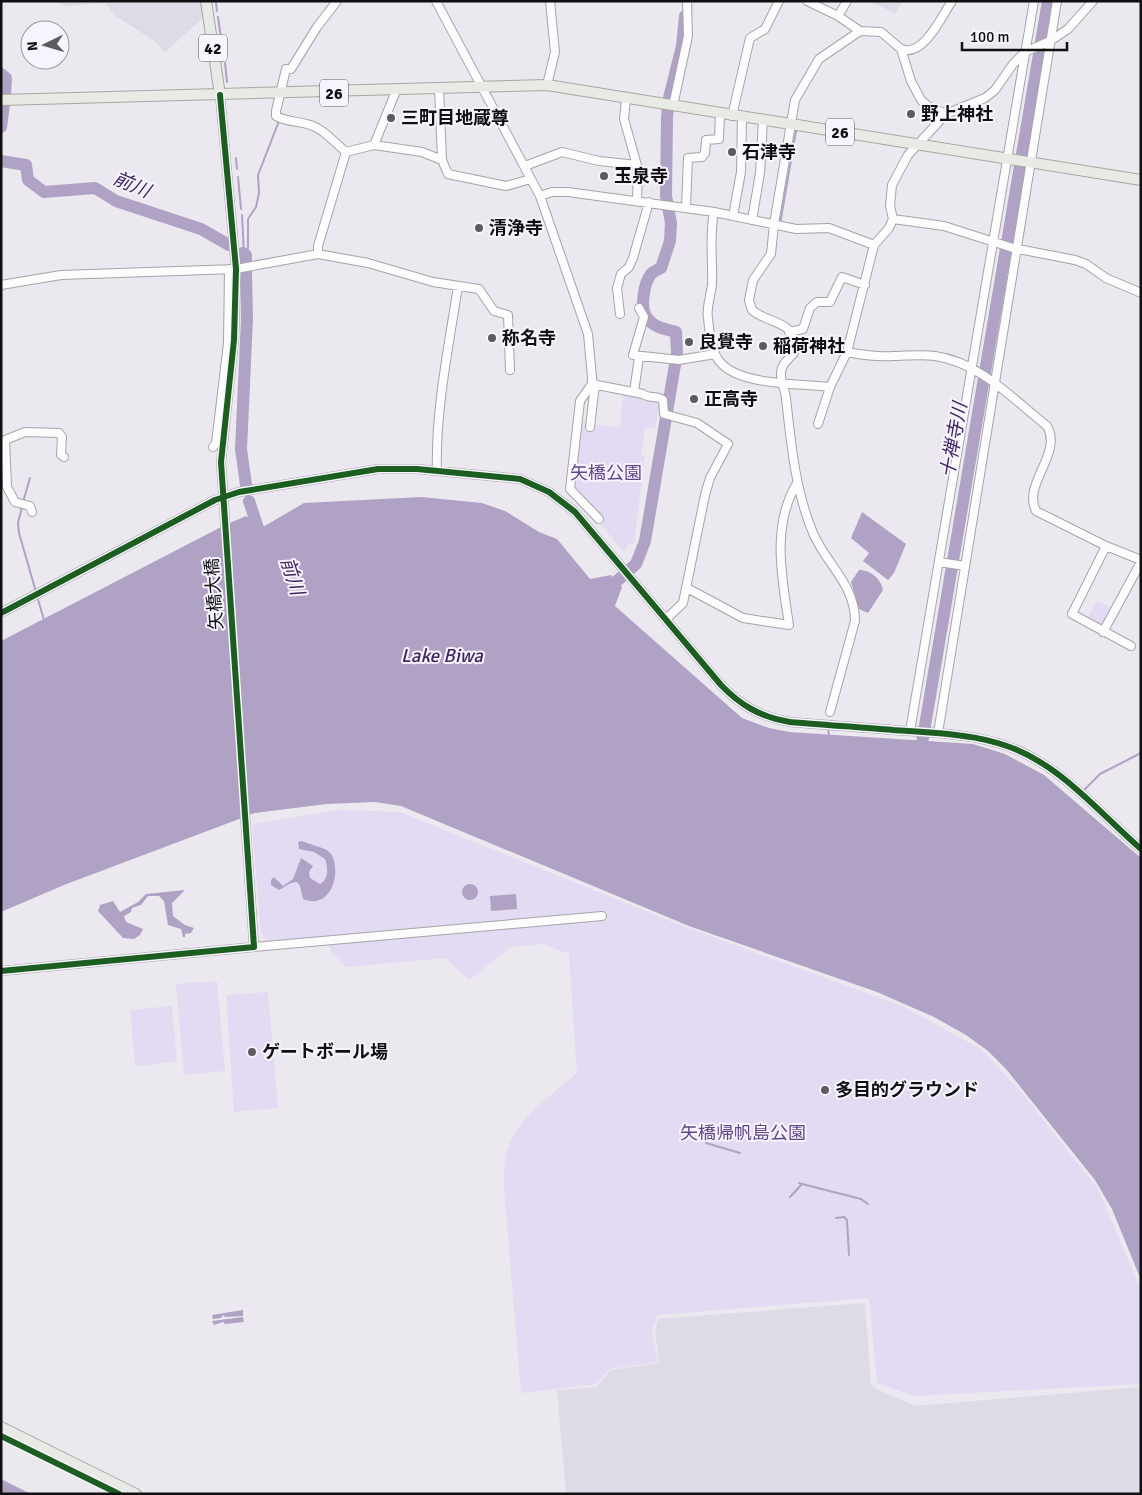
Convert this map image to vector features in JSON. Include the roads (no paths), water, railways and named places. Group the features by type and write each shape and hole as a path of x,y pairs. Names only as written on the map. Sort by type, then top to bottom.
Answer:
{"main road":[{"name":"42","path":"206,1 220,95"},
{"name":"26","path":"1,100 396,91 547,85 1141,180"},
{"path":"1,1427 136,1494"}],"street":[{"path":"337,1 317,27 291,69 286,68 279,94 276,116 321,130 346,152"},
{"path":"436,1 540,196 588,334 593,384 590,427"},
{"path":"547,85 555,52 550,1"},
{"path":"670,106 688,36 687,1"},
{"path":"733,216 741,172 737,116 750,38 765,29 779,1"},
{"path":"807,1 838,16 860,31 881,32 901,49 921,100 928,106 946,114"},
{"path":"838,16 847,1"},
{"path":"901,49 912,49 930,37 952,1"},
{"path":"912,731 1034,1"},
{"path":"937,733 1029,162 1057,1"},
{"path":"818,424 830,387 847,352 874,245 889,228 893,218 890,206 892,185 908,155 946,114 985,98 995,90 1013,64 1026,52 1049,42 1068,29 1093,1"},
{"path":"830,712 855,621 855,609 847,586 821,549 813,532 797,483 789,433 786,395 782,382 782,366 792,355 794,348 789,332 781,324 756,314 750,306 753,280 771,254 774,224 795,100 819,59 860,31"},
{"path":"439,88 442,160 448,174 462,175 502,186 517,184 531,179"},
{"path":"374,145 396,91"},
{"path":"213,447 216,443 236,269 220,95"},
{"path":"626,98 624,119 627,136 637,165 637,200"},
{"path":"686,208 688,158 702,157 705,153 706,140 719,139 720,114"},
{"path":"752,220 760,173 763,120"},
{"path":"346,152 374,145 422,152 442,160"},
{"path":"318,254 318,246 346,152"},
{"path":"525,166 562,152 599,161 637,165"},
{"path":"540,196 559,192 637,200 714,212 796,229 830,228 874,245"},
{"path":"620,314 617,288 621,274 629,267 633,258 649,202"},
{"path":"714,212 710,256 712,285 707,317 715,354 726,367 740,376 757,380 830,387"},
{"path":"893,218 944,226 1015,248 1075,260 1086,264 1106,278 1141,293"},
{"path":"1,285 61,275 236,269 318,254 368,263 433,282 479,289 494,311 508,314 510,370"},
{"name":"矢橋大橋","path":"236,269 234,340 221,462 234,677 254,947"},
{"path":"789,332 803,329 810,308 817,302 830,302 842,277 864,285"},
{"path":"437,471 436,453 458,286"},
{"path":"639,308 644,318 633,355 677,360 715,354"},
{"path":"847,352 872,356 933,355 974,368 1047,426 1051,433 1051,444 1032,499 1036,511 1106,546 1141,561 1103,632"},
{"path":"634,392 640,357"},
{"path":"593,384 643,394 647,398 660,398 663,400 666,414 697,423 728,444 710,478 705,495 683,603 666,619"},
{"path":"593,384 580,401 570,489 599,519"},
{"path":"32,512 30,506 15,502 4,487 5,440 25,432 58,433 62,437 61,454 64,457"},
{"path":"1,614 223,496 253,489 378,469 437,471 509,477 530,482 549,492 575,512 721,685 734,699 750,710 771,718 790,722 937,733 990,741 1016,749 1040,761 1058,775 1141,849"},
{"path":"687,588 744,618 790,625 780,546 788,503 797,483"},
{"path":"1106,546 1072,614 1130,646"},
{"path":"941,562 963,566"},
{"path":"1,971 602,916"}],"water":[{"name":"Lake Biwa","path":"421,497 482,503 505,511 539,532 557,539 590,579 611,575 622,587 615,606 742,718 769,728 789,732 973,744 1005,754 1044,775 1141,858 1141,1280 1112,1209 1095,1180 1006,1069 988,1051 966,1035 934,1017 877,992 689,926 401,806 375,802 326,804 255,813 64,885 1,912 1,641 223,526 246,516 263,527 304,503"},
{"path":"862,512 906,544 894,573 888,580 863,561 869,553 851,538"},
{"path":"859,570 875,576 883,590 868,613 859,609 851,582"},
{"path":"302,841 328,851 333,857 335,874 333,884 323,899 314,901 303,899 297,882 291,883 279,890 271,885 271,880 274,877 283,886 293,879 301,858 313,866 309,872 310,878 320,884 323,882 327,870 325,859 314,852 299,849 298,842"},
{"path":"470,884 476,886 478,892 476,898 470,900 464,898 462,892 464,886"},
{"path":"185,890 172,903 173,916 185,925 194,928 191,933 185,934 185,937 183,937 181,929 168,925 164,901 159,896 148,896 141,905 132,908 131,912 124,916 126,922 143,929 140,935 134,939 123,938 98,911 100,905 113,901 120,912 138,902 146,894"},
{"path":"516,894 517,909 491,911 490,896"},
{"path":"243,1310 243,1316 225,1317 223,1315 221,1318 213,1319 212,1315"},
{"path":"243,1317 244,1322 225,1324 223,1322 214,1325 212,1321"},
{"path":"1,1479 31,1494 1,1494"}],"waterway":[{"name":"十禅寺川","path":"920,755 1048,1"},
{"path":"216,3 217,11"},
{"path":"617,581 636,564 645,541 677,353 676,332 660,328 651,322 645,315 643,303 648,278 652,273 661,268 670,241 671,223 666,196 667,117 669,98 682,46 685,16"},
{"path":"218,17 221,38"},
{"path":"314,25 320,17"},
{"path":"222,43 224,59"},
{"path":"225,63 227,82"},
{"name":"前川","path":"1,74 6,78 5,95"},
{"name":"前川","path":"1,127 4,104"},
{"path":"246,255 248,247 248,219 256,207 259,193 258,175 279,121"},
{"path":"780,224 796,131"},
{"path":"236,158 237,169"},
{"name":"前川","path":"1,161 26,165 28,180 44,192 95,188 116,201 201,229 229,245"},
{"path":"238,177 241,209"},
{"path":"242,215 244,254"},
{"name":"前川","path":"243,253 246,255 246,264"},
{"name":"前川","path":"246,272 247,319 241,449 246,485"},
{"path":"23,502 30,478"},
{"name":"前川","path":"249,501 262,540"},
{"path":"22,507 18,523 19,533 36,592"},
{"path":"37,596 44,620"},
{"path":"828,729 829,735"},
{"path":"1084,790 1100,774 1141,753"},
{"path":"706,1143 740,1153"},
{"path":"790,1197 802,1184 799,1183"},
{"path":"802,1184 861,1199 868,1204"},
{"path":"836,1218 844,1217 847,1220 849,1255"}],"place":[{"name":"野上神社","path":"911,114"},
{"name":"三町目地蔵尊","path":"391,118"},
{"name":"石津寺","path":"732,152"},
{"name":"玉泉寺","path":"604,176"},
{"name":"清浄寺","path":"479,228"},
{"name":"称名寺","path":"492,338"},
{"name":"良覺寺","path":"689,342"},
{"name":"稲荷神社","path":"763,346"},
{"name":"正高寺","path":"694,399"},
{"name":"ゲートボール場","path":"252,1052"},
{"name":"多目的グラウンド","path":"825,1090"}],"park label":[{"name":"矢橋公園","path":"606,473"},
{"name":"矢橋帰帆島公園","path":"743,1133"}]}
